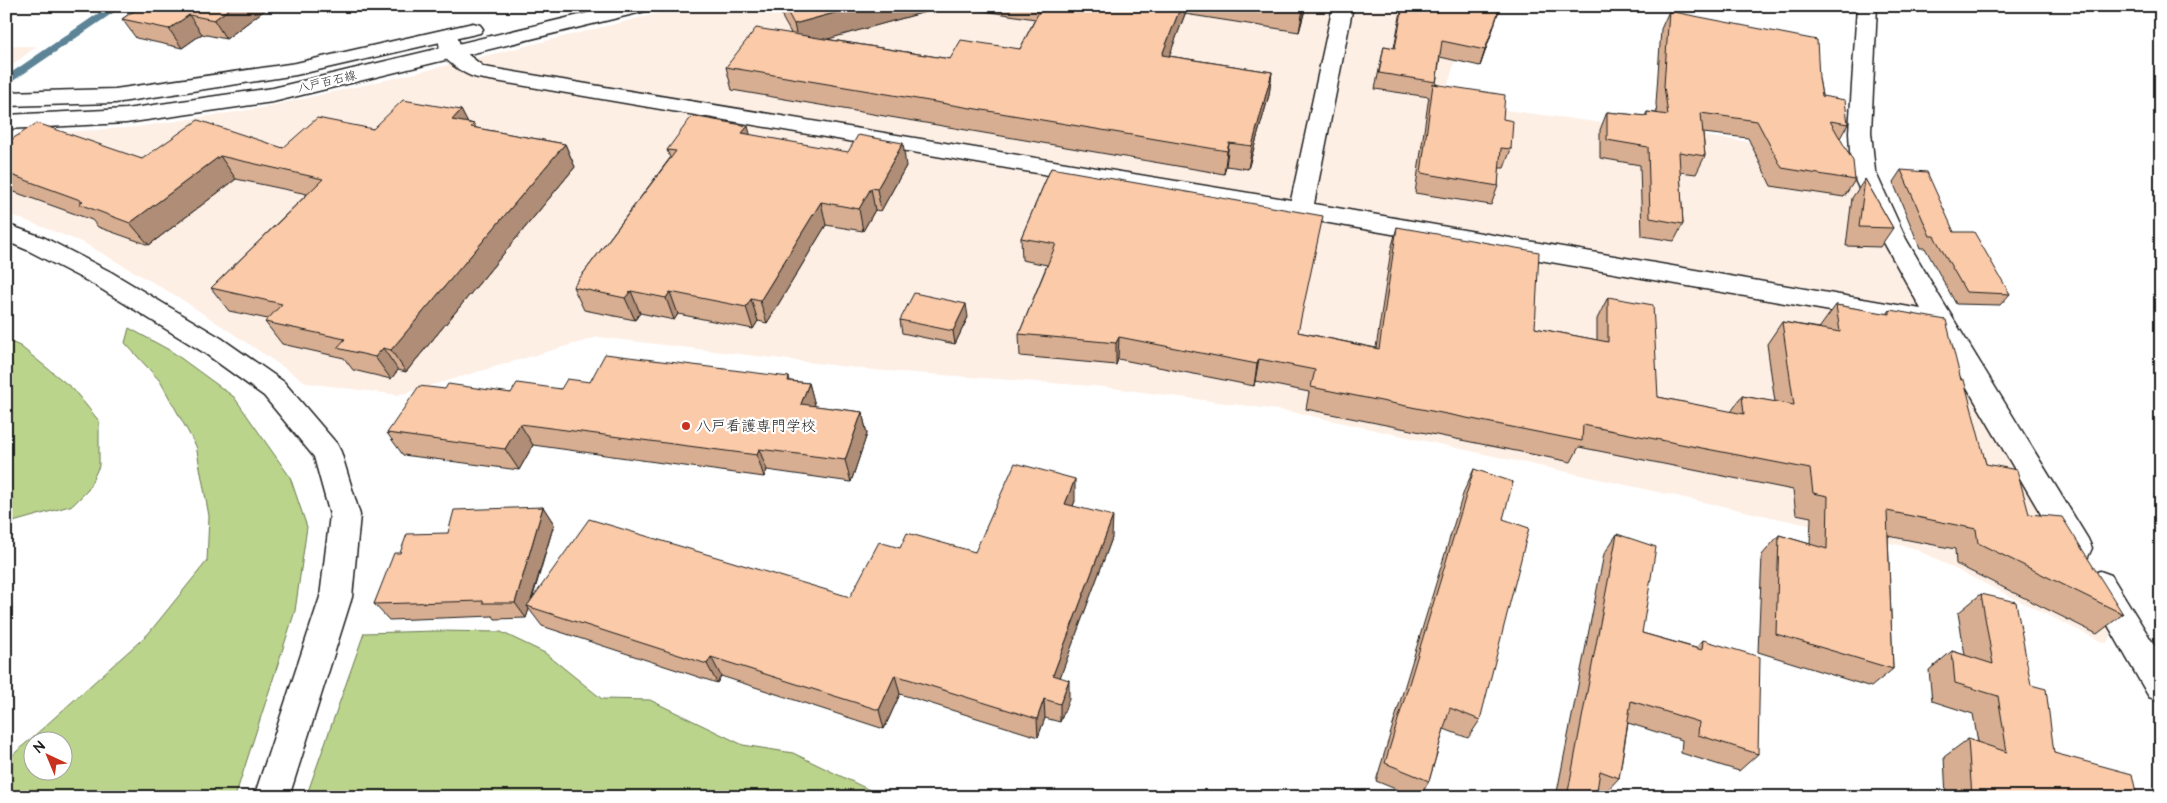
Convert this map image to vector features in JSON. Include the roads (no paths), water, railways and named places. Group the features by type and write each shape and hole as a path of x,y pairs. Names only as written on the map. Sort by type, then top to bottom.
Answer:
{"street":[{"name":"八戸百石線","path":"6,122 126,116 273,95 450,44 567,6"},
{"name":"八戸百石線","path":"6,99 125,94 450,44 643,6"},
{"path":"1301,210 1343,6"},
{"path":"1867,6 1860,132 1863,172 1894,239 1928,301 2161,686"},
{"path":"450,44 478,72 536,84 1301,210 1915,317"},
{"path":"6,232 36,244 102,278 212,346 274,389 327,452 346,515 336,597 271,797"}],"waterway":[{"path":"6,81 116,6"}],"place":[{"name":"八戸看護専門学校","path":"686,426"}]}
